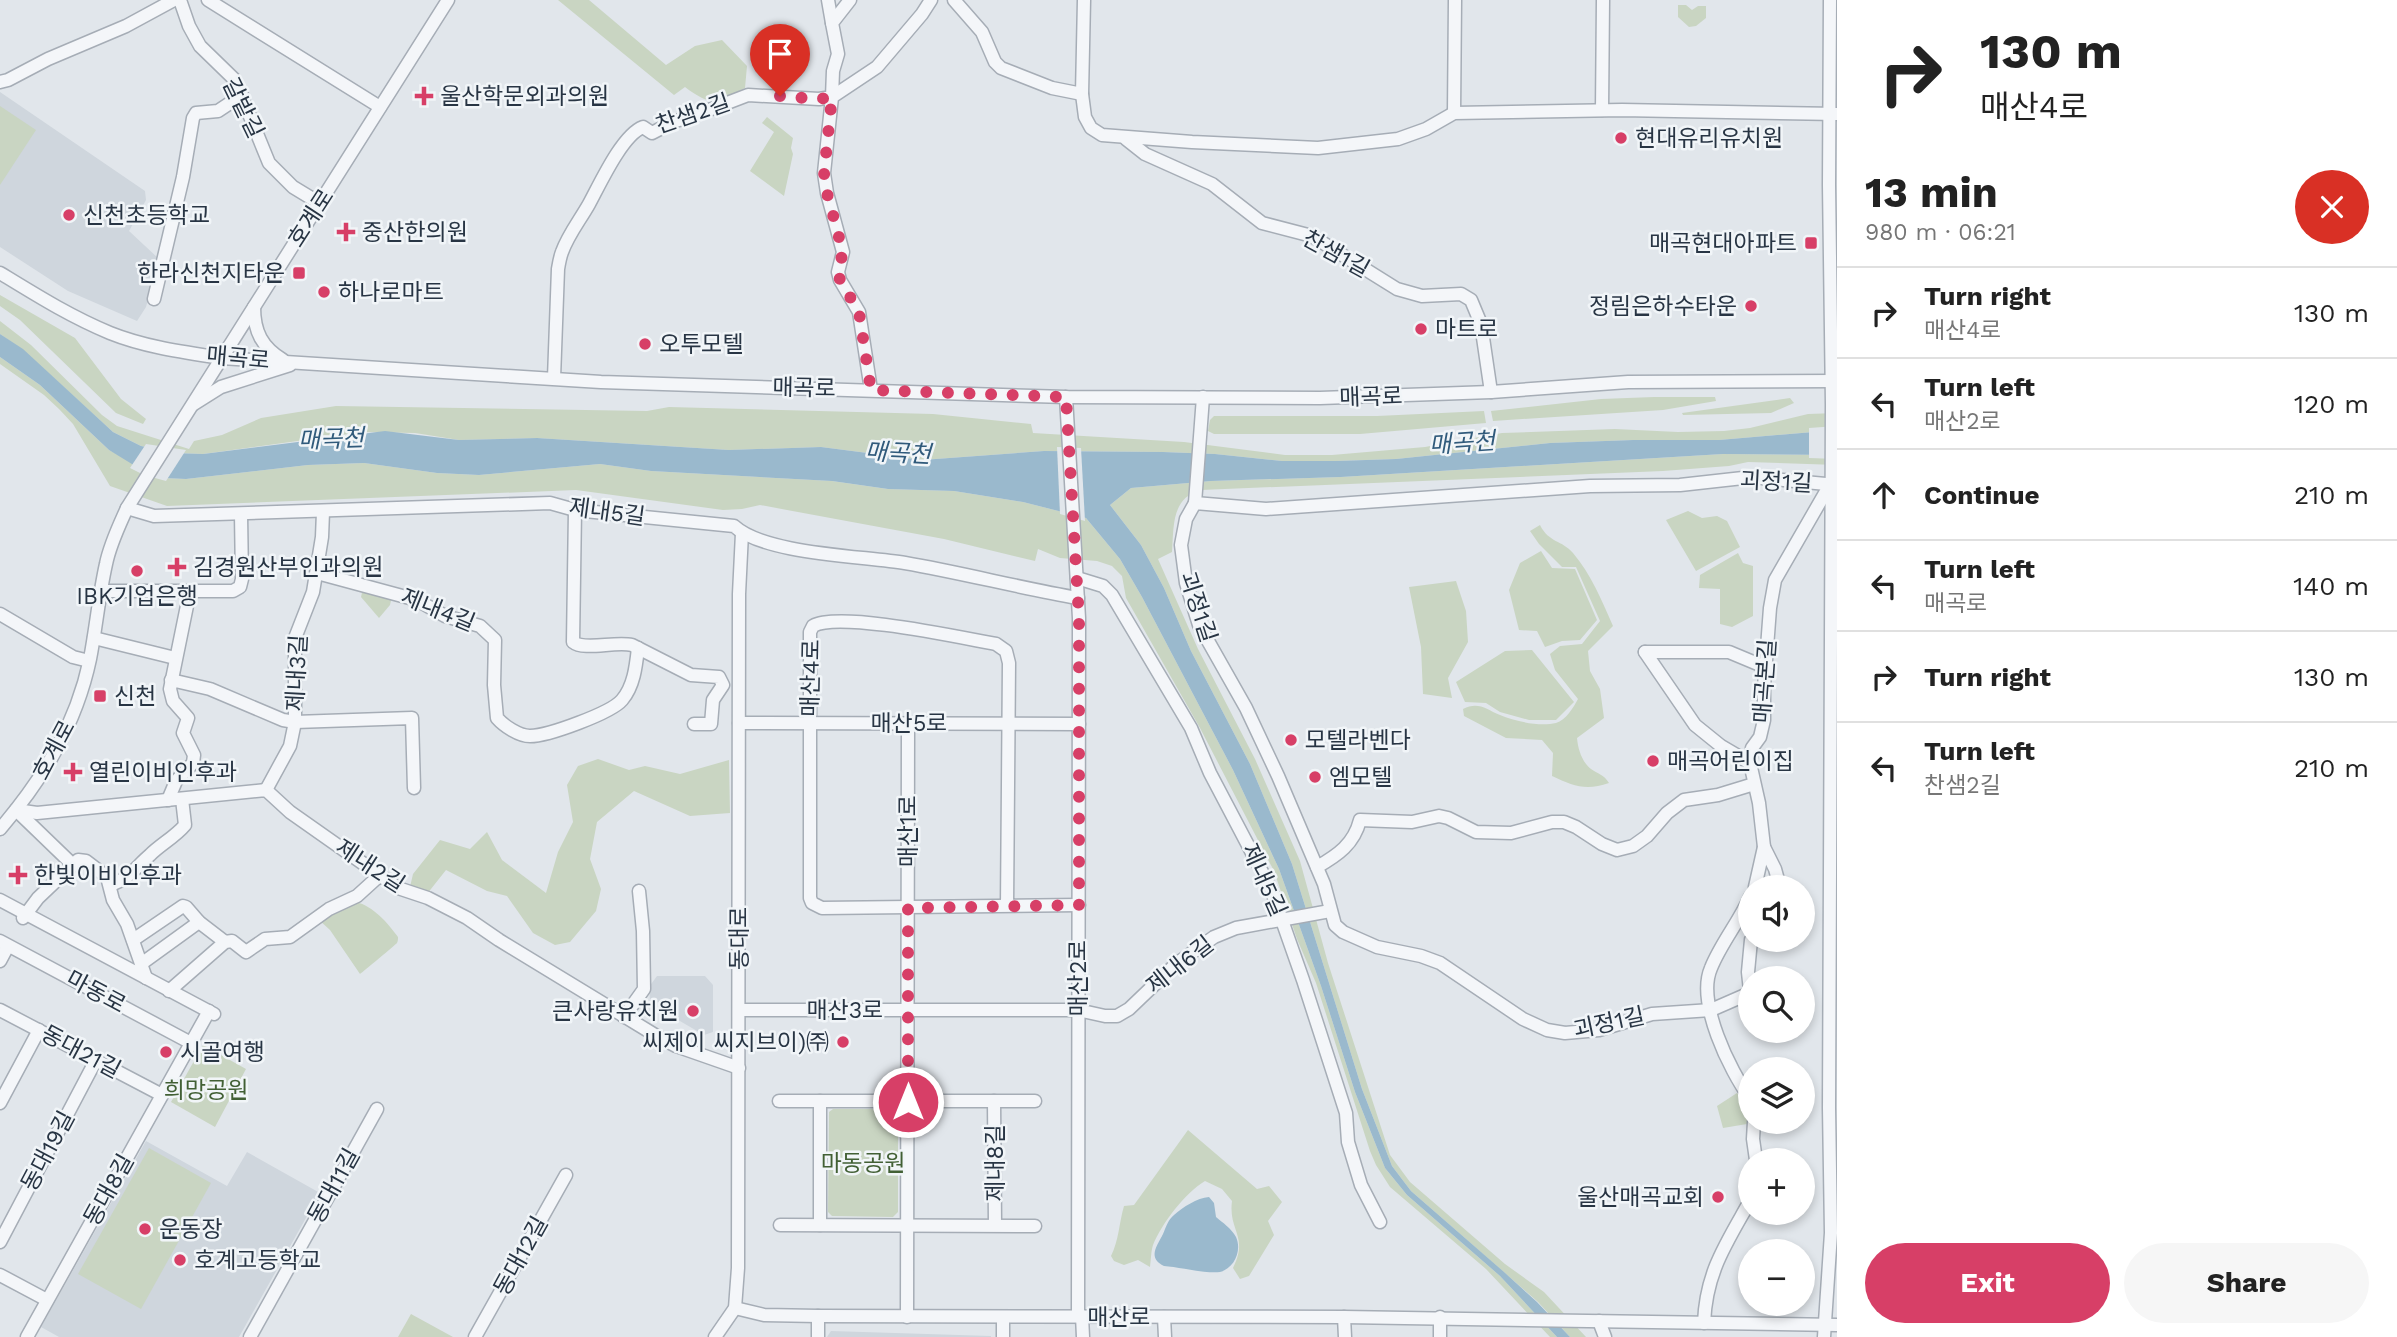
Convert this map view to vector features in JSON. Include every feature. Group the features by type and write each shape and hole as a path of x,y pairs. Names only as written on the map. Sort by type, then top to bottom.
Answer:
{"street":[{"name":"갈밭길","path":"0,82 16,77 48,59 126,26 177,0 200,46 231,74 269,163 293,187 321,204"},
{"path":"208,0 380,107"},
{"name":"호계로","path":"0,829 35,786 72,719 89,661 107,562 115,534 127,508 449,0"},
{"path":"828,0 838,54 833,71 824,173 843,252 838,271 840,280 859,312 871,390"},
{"path":"832,23 850,0"},
{"path":"832,97 877,67 931,0"},
{"path":"954,0 982,32 995,62 1002,68 1052,88 1082,94"},
{"path":"1084,0 1082,94 1085,117 1091,128 1102,135 1125,139 1318,148 1398,139 1426,129 1454,113 1602,110 1833,114"},
{"path":"1454,113 1455,0"},
{"path":"1602,110 1604,0"},
{"path":"1605,1337 1599,1321 1829,1329 1834,650 1833,114 1830,0"},
{"path":"154,299 183,177 193,118 196,113 203,111 218,111 242,95"},
{"name":"찬샘2길","path":"554,379 558,269 561,254 600,180 638,129 643,127 652,134 675,121 748,95 819,99 832,97"},
{"name":"찬샘1길","path":"1125,139 1145,154 1212,184 1262,223 1312,236 1397,289 1422,296 1461,294 1471,300 1480,324 1491,393"},
{"name":"매곡로","path":"0,273 69,314 110,333 178,352 221,358 554,379 1066,397 1320,398 1491,393 1628,382 1834,381"},
{"path":"254,307 254,324 260,341 270,352 292,362"},
{"path":"191,406 221,387 292,362"},
{"name":"매산2로","path":"1066,397 1078,598 1080,1316 1083,1337"},
{"path":"1195,496 1203,397"},
{"name":"괴정1길","path":"1738,997 1710,1010 1652,1014 1584,1033 1565,1033 1548,1030 1523,1019 1440,962 1377,947 1343,932 1325,912 1324,884 1250,715 1199,625 1185,583 1181,545 1186,519 1195,496 1266,509 1590,486 1680,485 1752,477 1833,485"},
{"name":"매곡본길","path":"1750,763 1752,748 1760,737 1764,720 1765,667 1775,580 1833,485"},
{"name":"제내5길","path":"127,508 154,516 550,503 575,510 734,526 741,533 776,546 904,563 1078,598"},
{"path":"575,510 573,642 581,646 622,643 638,648 691,675 719,677 721,689 713,700 711,724 694,724"},
{"name":"제내3길","path":"266,790 290,746 295,722 295,638 313,592 323,537 323,512"},
{"path":"102,591 233,591 240,587 242,579 240,514"},
{"name":"동대로","path":"735,1308 738,1268 741,533"},
{"name":"제내4길","path":"317,573 417,600 444,616 480,626 492,635 495,640 494,685 497,718 526,737 579,722 620,704 634,677 638,648"},
{"name":"제내5길","path":"1077,573 1103,586 1112,595 1141,641 1191,728 1210,773 1271,889 1285,920 1346,1113 1348,1142 1361,1185 1380,1222"},
{"path":"110,885 130,876 149,855 185,825 175,799 176,781 193,763 194,755 183,733 188,718 170,696 175,658 190,591"},
{"path":"0,614 73,657 89,661"},
{"name":"매산4로","path":"1007,906 1009,663 1002,646 902,627 827,621 813,626 810,632 812,904 822,908 908,908 1079,905"},
{"path":"93,638 175,658"},
{"path":"1765,667 1729,652 1645,652 1695,726 1750,763 1764,847 1777,875"},
{"path":"171,680 210,689 284,720 295,722 412,718 414,788"},
{"name":"매산5로","path":"739,723 1079,724"},
{"name":"매산1로","path":"907,1317 908,723"},
{"path":"1317,867 1340,854 1356,835 1360,820 1412,822 1439,816 1476,832 1511,833 1552,822 1564,822 1617,850 1633,846 1647,836 1667,813 1684,800 1717,795 1754,784"},
{"path":"16,810 37,813 266,790"},
{"name":"제내2길","path":"266,790 290,811 398,888 428,898 467,918 624,1017 676,1046 739,1068"},
{"path":"16,810 73,865"},
{"path":"1758,875 1764,847"},
{"path":"24,916 38,898 78,860 86,861 107,877 113,900 133,940 146,978"},
{"path":"0,901 169,991 226,942 232,941 246,952 265,939 290,937 329,909 357,896 379,876"},
{"path":"624,1017 643,989 643,931 639,891"},
{"path":"133,940 183,906 226,942"},
{"name":"제내6길","path":"1078,1010 1117,1016 1129,1009 1176,964 1214,937 1236,929 1325,912"},
{"path":"1738,919 1709,971 1708,989 1710,1010 1722,1050 1738,1083"},
{"path":"141,964 199,922"},
{"path":"0,961 4,943"},
{"name":"마동로","path":"4,943 191,1043"},
{"name":"동대8길","path":"27,1337 191,1043 212,1013 169,991"},
{"name":"동대21길","path":"0,1010 162,1095"},
{"name":"매산3로","path":"739,1010 1078,1010"},
{"path":"0,1103 39,1030"},
{"name":"동대19길","path":"0,1242 96,1060"},
{"name":"제내8길","path":"779,1101 1035,1101"},
{"path":"820,1101 820,1224"},
{"name":"제내8길","path":"995,1101 995,1225"},
{"name":"동대11길","path":"250,1337 377,1109"},
{"name":"동대12길","path":"475,1337 566,1175"},
{"path":"1704,1323 1705,1303 1712,1275 1722,1249 1738,1222"},
{"name":"제내8길","path":"780,1225 1035,1226"},
{"path":"1830,1233 1837,1250"},
{"path":"0,1275 47,1300"},
{"path":"715,1337 735,1308"},
{"name":"매산로","path":"735,1308 764,1315 818,1316 1440,1317 1599,1321"},
{"path":"818,1316 818,1337"},
{"path":"1164,1317 1165,1337"},
{"path":"1344,1317 1345,1337"},
{"path":"1440,1317 1440,1337"},
{"path":"1003,1318 1003,1337"}],"shaded area":[{"name":"신천초등학교","path":"0,92 145,191 146,200 129,231 159,259 146,307 137,321 68,291 0,247"},
{"name":"큰사랑유치원","path":"657,976 705,976 713,985 713,1032 704,1035 673,1017 672,1005 650,1001 649,987"},
{"name":"호계고등학교","path":"146,1141 227,1186 247,1152 320,1193 239,1337 59,1337 41,1327"},
{"path":"831,1331 991,1336 991,1337 827,1337"}],"green space":[{"path":"558,0 589,0 666,65 695,46 722,40 747,66 745,88 715,101 702,98 685,87 674,95"},
{"path":"1678,5 1686,5 1692,10 1698,6 1706,6 1706,18 1696,26 1689,27 1678,17"},
{"path":"0,106 36,130 0,185"},
{"path":"767,117 793,138 793,154 784,196 750,171 774,132 762,123"},
{"path":"0,295 75,338 121,399 146,419 143,424 116,413 20,320 0,306"},
{"path":"0,321 31,345 102,415 117,426 189,449 194,441 222,435 261,418 336,406 647,411 669,407 933,414 1031,424 1033,433 1184,442 1285,455 1332,455 1425,447 1502,433 1615,429 1724,431 1750,428 1808,414 1837,413 1837,430 1719,440 1550,443 1396,459 1336,461 1282,461 1163,452 1044,451 922,460 821,447 729,450 537,438 459,440 415,433 363,432 203,454 174,453 141,446 113,432 23,350 0,334"},
{"path":"0,357 40,385 109,450 163,478 186,479 308,465 364,463 437,473 479,475 600,464 651,471 832,481 888,489 954,491 1023,502 1086,518 1120,559 1142,597 1233,770 1279,869 1355,1092 1385,1168 1407,1195 1500,1276 1557,1337 1550,1337 1486,1269 1390,1187 1376,1165 1316,983 1297,939 1274,871 1200,728 1126,598 1122,576 1112,566 1097,561 1060,558 1038,549 1035,561 944,539 760,505 723,510 576,490 167,506 110,486 73,424 44,395 0,364"},
{"path":"1715,397 1716,401 1663,410 1493,421 1491,411 1601,399"},
{"path":"1790,398 1794,403 1771,413 1682,413"},
{"path":"1484,411 1486,423 1360,434 1214,434 1208,431 1210,420 1214,416 1377,416"},
{"path":"1723,454 1837,455 1837,465 1748,462 1663,471 1201,490 1184,499 1179,506 1174,523 1172,552 1158,559 1198,649 1255,759 1300,861 1328,963 1390,1155 1410,1182 1505,1264 1544,1292 1586,1337 1570,1337 1538,1302 1411,1191 1392,1166 1362,1089 1292,864 1250,764 1191,651 1164,588 1141,545 1110,505 1131,488 1211,481 1341,477"},
{"path":"1688,511 1702,518 1717,516 1727,521 1740,547 1696,571 1666,520"},
{"path":"1540,525 1547,535 1569,549 1579,561 1596,588 1613,626 1588,651 1590,671 1600,689 1604,718 1577,738 1585,763 1609,783 1593,787 1580,786 1552,776 1553,753 1542,740 1506,738 1464,716 1463,709 1478,706 1520,721 1535,724 1556,723 1563,719 1578,699 1555,670 1550,654 1560,646 1582,644 1600,621 1576,567 1562,567 1530,531"},
{"path":"1541,551 1552,568 1575,569 1597,620 1580,640 1562,641 1545,647 1537,631 1519,630 1509,590 1520,563"},
{"path":"1738,553 1743,563 1753,566 1753,616 1732,627 1720,624 1720,589 1699,588 1700,575"},
{"path":"1456,581 1466,611 1468,642 1448,678 1452,698 1423,694 1421,647 1409,587"},
{"path":"363,588 392,596 390,605 379,618 361,597"},
{"path":"1532,650 1574,702 1556,720 1529,720 1500,712 1486,703 1465,702 1456,682 1505,651"},
{"path":"598,759 629,770 645,766 680,774 729,760 730,813 690,816 634,791 597,822 590,859 601,889 596,911 570,942 555,945 533,933 507,896 487,891 446,870 427,894 410,887 413,874 440,840 470,849 487,832 502,860 546,893 558,852 573,822 567,785 578,766"},
{"path":"356,902 374,911 398,937 397,943 360,974 330,930 318,919"},
{"name":"희망공원","path":"203,1045 246,1069 215,1127 171,1102"},
{"path":"1737,1093 1738,1126 1723,1128 1717,1106"},
{"name":"마동공원","path":"833,1109 894,1109 898,1114 898,1212 893,1217 832,1216 828,1212 829,1112"},
{"path":"1188,1130 1257,1189 1269,1186 1282,1202 1268,1221 1274,1235 1249,1276 1240,1279 1233,1268 1239,1241 1233,1220 1232,1201 1222,1189 1205,1181 1182,1201 1162,1227 1153,1245 1150,1267 1138,1260 1124,1265 1114,1261 1111,1256 1124,1206 1134,1205"},
{"name":"운동장","path":"149,1148 211,1183 141,1309 78,1274"},
{"path":"411,1314 453,1337 398,1337"}],"water":[{"name":"매곡천","path":"0,334 23,349 113,432 141,446 174,453 203,454 385,431 459,440 537,438 729,450 821,447 922,460 1044,451 1163,452 1282,461 1336,461 1396,459 1550,443 1719,440 1837,430 1837,455 1723,454 1341,477 1211,481 1131,488 1110,505 1141,545 1164,588 1191,651 1250,764 1292,864 1362,1089 1392,1166 1411,1191 1537,1302 1570,1337 1557,1337 1500,1276 1407,1195 1385,1168 1355,1092 1279,869 1233,770 1142,597 1120,559 1086,518 1023,502 954,491 888,489 832,481 651,471 600,464 479,475 437,473 364,463 308,465 186,479 163,478 145,472 109,450 40,385 0,357"},
{"path":"1209,1197 1214,1203 1216,1217 1229,1228 1238,1242 1238,1253 1230,1267 1214,1272 1164,1266 1159,1263 1155,1252 1170,1219 1190,1203"}],"pier":[{"path":"1837,426 1837,459 1809,458 1809,428"},
{"path":"146,444 186,450 166,481 130,468"},
{"path":"1057,447 1081,448 1085,521 1060,514"}],"place":[{"name":"울산학문외과의원","path":"424,96"},
{"name":"현대유리유치원","path":"1621,138"},
{"name":"신천초등학교","path":"69,215"},
{"name":"중산한의원","path":"346,232"},
{"name":"매곡현대아파트","path":"1811,243"},
{"name":"한라신천지타운","path":"299,273"},
{"name":"하나로마트","path":"324,292"},
{"name":"정림은하수타운","path":"1751,306"},
{"name":"마트로","path":"1421,329"},
{"name":"오투모텔","path":"645,344"},
{"name":"김경원산부인과의원","path":"177,567"},
{"name":"IBK기업은행","path":"137,571"},
{"name":"신천","path":"100,696"},
{"name":"모텔라벤다","path":"1291,740"},
{"name":"매곡어린이집","path":"1653,761"},
{"name":"열린이비인후과","path":"73,772"},
{"name":"엠모텔","path":"1315,777"},
{"name":"한빛이비인후과","path":"18,875"},
{"name":"큰사랑유치원","path":"693,1011"},
{"name":"씨제이 씨지브이)㈜","path":"843,1042"},
{"name":"시골여행","path":"166,1052"},
{"name":"울산매곡교회","path":"1718,1197"},
{"name":"운동장","path":"145,1229"},
{"name":"호계고등학교","path":"180,1260"}],"route":[{"path":"780,96 819,99 832,97 824,173 843,252 838,271 844,290 859,312 871,390 1066,397 1079,618 1079,905 908,908 908,1102"}]}
